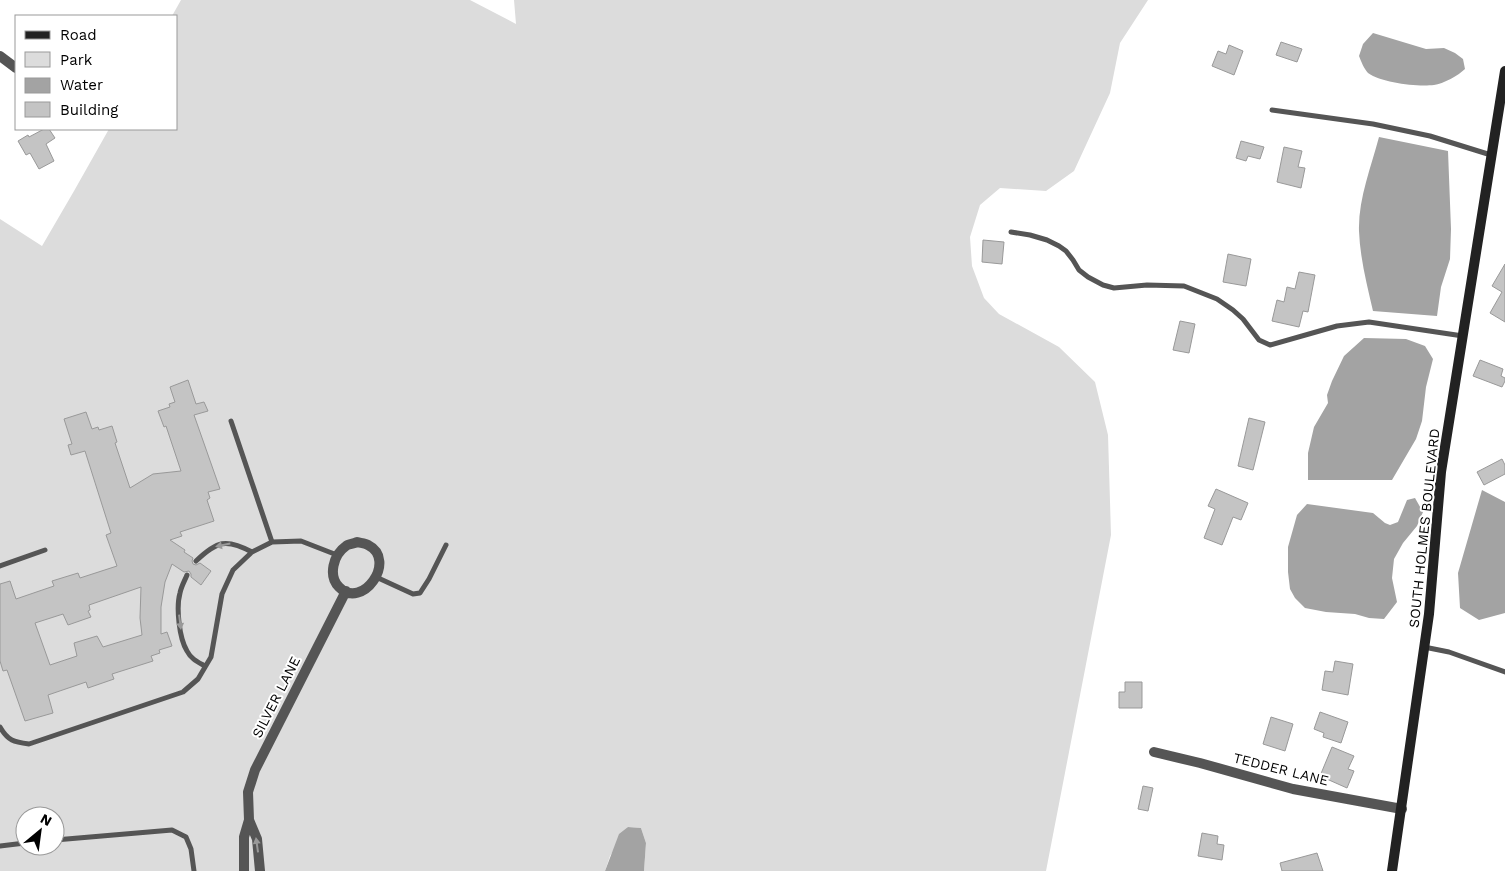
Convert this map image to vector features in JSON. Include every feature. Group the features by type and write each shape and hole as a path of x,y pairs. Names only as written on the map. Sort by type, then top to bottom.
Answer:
{"main road":[{"name":"SOUTH HOLMES BOULEVARD","path":"1392,871 1424,646 1433,570 1441,472 1505,71"}],"street":[{"path":"0,56 15,67"},
{"path":"356,542 368,544 376,552 379,562 376,577 371,585 361,592 350,593 340,588 334,579 333,567 337,555 346,546 356,542"},
{"name":"SILVER LANE","path":"244,871 244,837 249,820 248,792 255,770 346,591"},
{"name":"TEDDER LANE","path":"1154,752 1293,789 1402,809"},
{"name":"SILVER LANE","path":"249,820 257,839 260,871"}],"lane":[{"path":"1272,110 1372,124 1430,136 1492,156"},
{"path":"1011,232 1030,234 1058,246 1066,251 1074,260 1079,270 1088,278 1103,285 1114,288 1148,285 1184,286 1217,299 1243,319 1258,340 1270,345 1337,326 1370,322 1463,336"},
{"path":"231,421 272,542"},
{"path":"0,727 4,735 14,742 29,744 183,692 198,679 211,657 222,594 233,570 252,552 272,542 301,541 337,555"},
{"path":"196,561 208,550 224,543 237,544 252,552"},
{"path":"376,577 413,594 420,593 429,580 446,545"},
{"path":"0,566 45,550"},
{"path":"187,574 180,593 178,608 182,638 187,651 194,659 206,666"},
{"path":"1424,646 1449,652 1505,672"},
{"path":"65,839 172,830 186,837 192,848 194,871"},
{"path":"0,846 15,844"}],"green space":[{"path":"181,0 470,0 516,24 514,0 1148,0 1120,43 1110,93 1074,171 1046,191 1000,188 980,205 970,237 972,266 984,298 999,314 1059,347 1095,382 1108,435 1111,535 1046,871 644,871 646,843 641,828 628,827 610,856 605,871 0,871 0,219 42,246 108,130 178,130 178,15 173,15"}],"water":[{"path":"1373,33 1426,49 1444,48 1463,59 1465,69 1451,79 1434,85 1400,84 1374,76 1368,73 1359,56 1363,44"},
{"path":"1379,137 1448,151 1451,229 1450,259 1441,287 1437,316 1373,311 1364,271 1359,219"},
{"path":"1364,338 1406,339 1425,346 1433,359 1426,387 1422,421 1416,439 1392,480 1308,480 1308,453 1314,427 1328,403 1327,395 1332,381 1344,356"},
{"path":"1482,490 1505,502 1505,613 1479,620 1460,608 1458,573"},
{"path":"1415,498 1423,512 1417,526 1403,543 1394,559 1392,578 1397,602 1384,619 1305,608 1295,598 1290,589 1288,547 1297,515 1307,504 1373,513 1390,525 1398,522 1407,500"},
{"path":"628,827 641,828 646,843 644,871 605,871 619,834"}],"building":[{"path":"1281,42 1302,49 1297,62 1276,55"},
{"path":"1229,45 1243,51 1234,75 1212,66 1218,51 1226,54"},
{"path":"42,130 50,130 55,138 46,144 54,161 39,169 30,153 26,155 18,141 28,135 29,137"},
{"path":"1241,141 1264,147 1260,159 1248,156 1246,161 1236,158"},
{"path":"1284,147 1302,151 1298,167 1305,168 1301,188 1277,182"},
{"path":"983,240 1004,242 1002,264 982,262"},
{"path":"1228,254 1251,259 1246,286 1223,282"},
{"path":"1505,264 1505,322 1490,313 1502,292 1492,286"},
{"path":"1299,272 1315,275 1308,312 1303,311 1299,327 1272,321 1277,300 1284,302 1287,287 1295,289"},
{"path":"1180,321 1195,324 1189,353 1173,350"},
{"path":"1480,360 1503,369 1501,376 1505,378 1505,381 1502,387 1473,376"},
{"path":"188,380 196,404 204,402 208,411 194,415 220,489 208,492 210,498 207,500 214,521 180,532 182,536 170,540 193,558 193,564 200,563 211,571 201,585 191,577 189,571 184,572 172,564 165,582 161,607 161,634 167,632 172,646 159,650 160,653 151,656 153,661 112,674 114,679 88,688 86,682 48,695 53,713 25,721 7,670 3,671 0,661 0,584 10,581 16,599 54,586 52,581 78,573 80,578 117,566 106,535 111,533 85,451 71,455 68,445 72,444 64,419 86,412 92,429 98,427 99,430 112,426 117,442 115,443 130,488 153,474 181,471 166,426 164,427 158,411 170,407 169,404 175,402 170,387","holes":["141,587 140,618 142,635 103,647 97,636 74,643 77,656 50,665 35,623 63,614 68,625 91,617 88,611 90,610 89,605"]},
{"path":"1249,418 1265,422 1253,470 1238,466"},
{"path":"1502,459 1505,465 1505,474 1484,485 1477,472"},
{"path":"1216,489 1248,503 1241,520 1233,517 1222,545 1204,538 1215,509 1208,506"},
{"path":"1335,661 1353,664 1348,695 1322,690 1325,671 1333,672"},
{"path":"1125,682 1142,682 1142,708 1119,708 1119,692 1125,692"},
{"path":"1320,712 1348,722 1341,743 1323,737 1324,733 1314,729"},
{"path":"1271,717 1293,724 1285,751 1263,744"},
{"path":"1332,747 1354,756 1348,769 1354,771 1347,788 1320,776"},
{"path":"1143,786 1153,788 1148,811 1138,809"},
{"path":"1202,833 1218,836 1217,844 1224,845 1222,860 1198,856"},
{"path":"1317,853 1323,871 1282,871 1280,863"}]}
